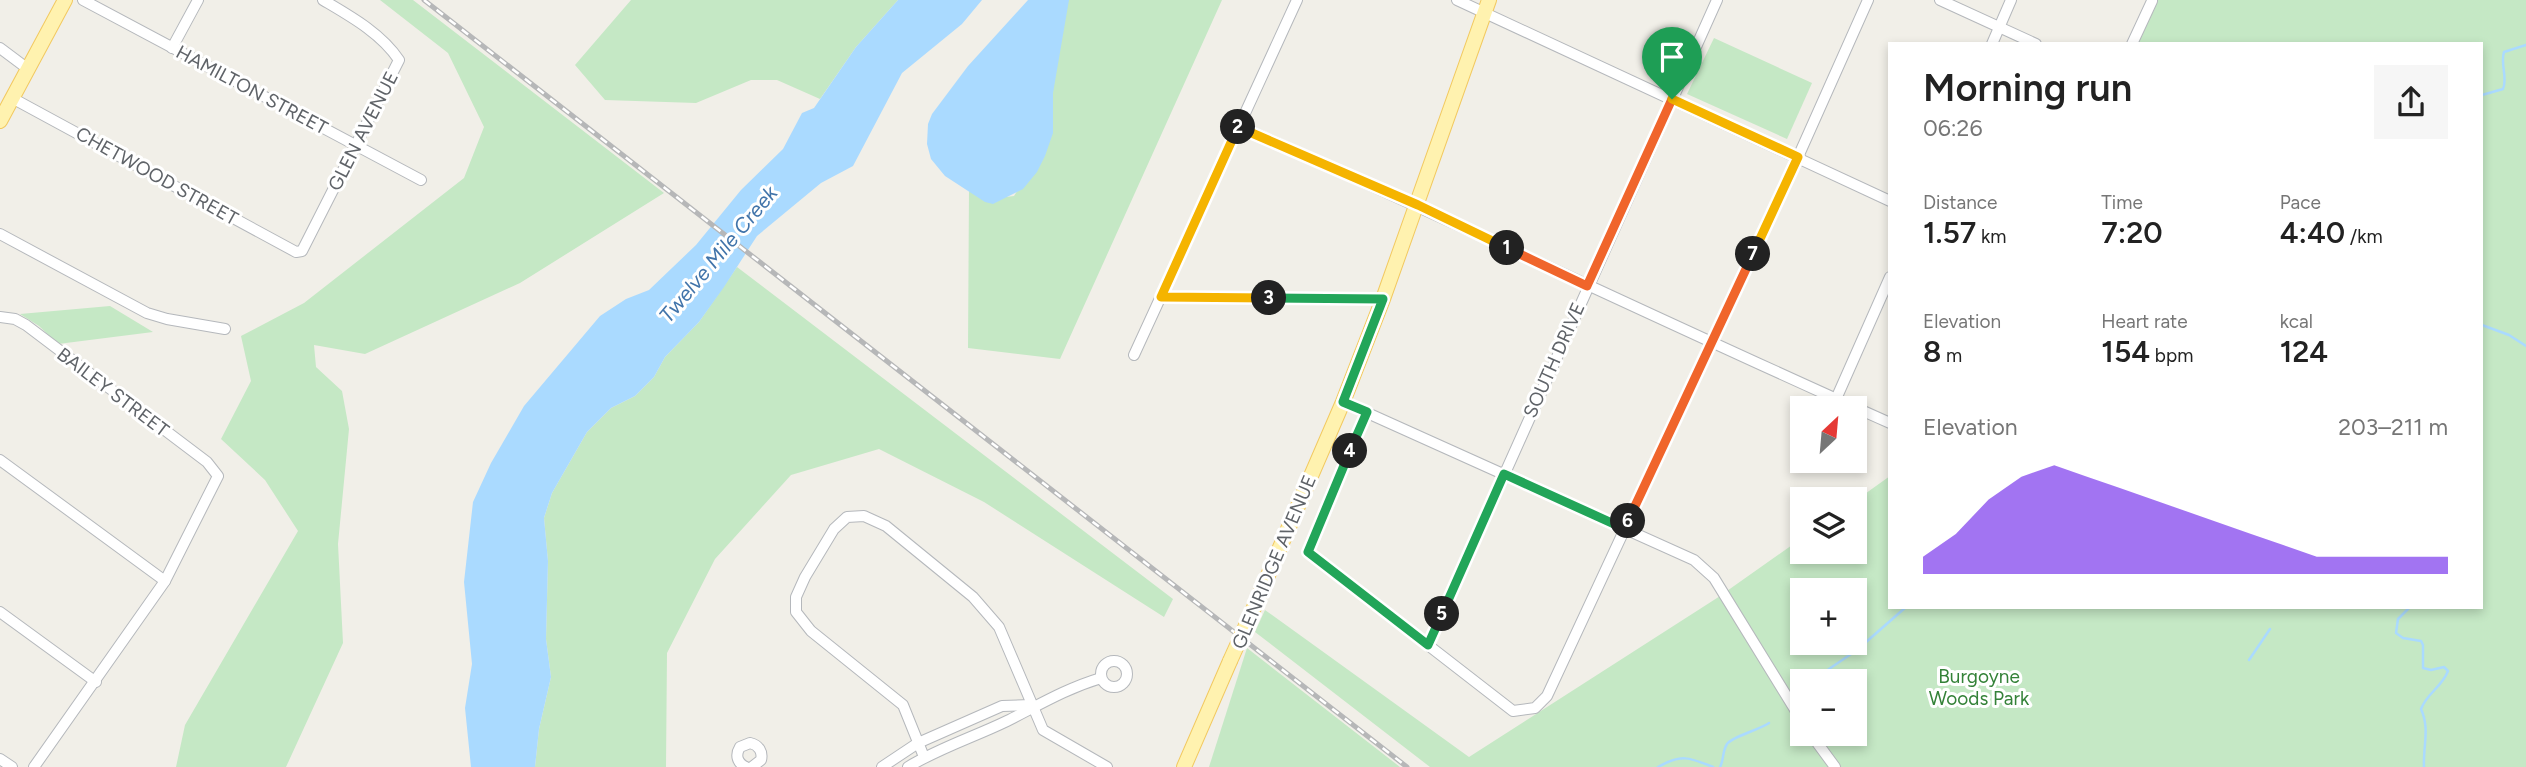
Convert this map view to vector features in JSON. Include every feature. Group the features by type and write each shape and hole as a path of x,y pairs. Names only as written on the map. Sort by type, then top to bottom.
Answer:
{"main road":[{"path":"0,121 65,0"},
{"name":"GLENRIDGE AVENUE","path":"1184,767 1343,402 1418,205 1487,6"}],"street":[{"name":"HAMILTON STREET","path":"83,0 421,180"},
{"path":"173,48 198,0"},
{"name":"GLEN AVENUE","path":"302,251 399,60 392,50 355,19 323,0"},
{"path":"1134,355 1297,0"},
{"path":"1457,0 1487,6 1672,99 1888,200"},
{"name":"SOUTH DRIVE","path":"1428,645 1717,0"},
{"path":"1367,412 1308,552 1513,710 1535,708 1547,696 1713,342 1868,0"},
{"path":"1940,0 2032,42"},
{"path":"1993,42 2011,0"},
{"path":"2133,42 2152,1"},
{"path":"0,48 27,69"},
{"name":"CHETWOOD STREET","path":"12,98 296,252 302,251"},
{"path":"1238,127 1418,205 1587,286 1830,396"},
{"path":"0,234 147,313 225,329"},
{"path":"1837,396 1888,282"},
{"path":"1161,297 1383,299"},
{"name":"BAILEY STREET","path":"0,317 15,319 26,325 207,462 218,478 165,581"},
{"path":"1343,402 1694,560 1714,578 1790,702"},
{"path":"1867,413 1888,422"},
{"path":"0,460 165,581 34,767"},
{"path":"924,757 903,705 811,631 796,612 796,597 805,577 834,529 847,517 864,516 886,526 973,597 999,627 1043,730 1107,767"},
{"path":"0,612 96,682"},
{"path":"908,767 924,757 1007,721 1070,687 1101,678"},
{"path":"882,767 918,743 1002,706 1034,705"},
{"path":"746,767 739,763 737,755 740,747 746,743 754,744 760,749 762,757 758,766"},
{"path":"1820,746 1835,767"},
{"path":"0,759 12,767"}],"green space":[{"path":"380,0 413,0 664,193 520,283 365,354 314,345 316,367 342,391 349,429 338,544 343,643 286,767 176,767 185,725 298,531 265,480 221,439 251,381 241,336 304,303 464,178 484,127 448,53"},
{"path":"631,0 898,0 856,47 820,99 777,80 751,80 696,103 605,100 575,65"},
{"path":"1067,0 1222,0 1060,359 968,348 969,189 989,199 1014,196 1021,185"},
{"name":"Burgoyne Woods Park","path":"2156,0 2526,0 2526,767 1430,767 1255,632 1265,610 1469,757 1717,598 1790,546 1790,564 1867,564 1867,492 1888,477 1888,609 2483,609 2483,42 2135,42"},
{"path":"1714,38 1812,83 1787,139 1687,94"},
{"path":"737,267 1173,599 1164,617 984,502 879,449 791,475 715,559 667,653 666,767 535,767 539,729 551,677 546,639 548,561 544,518 552,493 587,432 611,408 635,396 654,377 665,357 699,322"},
{"path":"110,306 153,332 58,344 39,326 20,314"},
{"path":"1247,648 1400,767 1209,767"}],"water":[{"name":"Twelve Mile Creek","path":"898,0 982,0 962,24 902,73 853,166 821,183 757,236 699,322 665,357 654,377 635,396 611,408 587,432 552,493 544,518 548,561 546,639 551,677 539,729 535,767 471,767 465,708 472,664 464,582 473,502 491,463 524,406 600,316 626,299 649,290 696,245 741,190 783,149 802,113 814,108 856,47"},
{"path":"1028,0 1069,0 1053,93 1053,133 1037,172 1023,189 993,204 985,202 945,176 931,159 927,144 928,124 932,114 968,66"}],"waterway":[{"path":"2483,95 2503,89 2504,52 2526,45"},
{"path":"2483,325 2509,335 2526,346"},
{"path":"1829,669 1857,650 1904,609"},
{"path":"2408,609 2398,619 2396,633 2403,638 2421,641 2423,668 2431,670 2444,667 2448,671 2421,709 2426,730 2424,767"},
{"path":"2249,660 2270,629"},
{"path":"1720,767 1725,747 1730,741 1769,723"},
{"path":"1658,767 1685,758 1713,767"}],"railway":[{"path":"424,0 1407,767"}],"route":[{"path":"1672,99 1798,157 1625,529 1504,474 1428,645 1308,552 1367,412 1343,402 1383,299 1161,297 1238,127 1418,205 1587,286 1672,99"}]}
